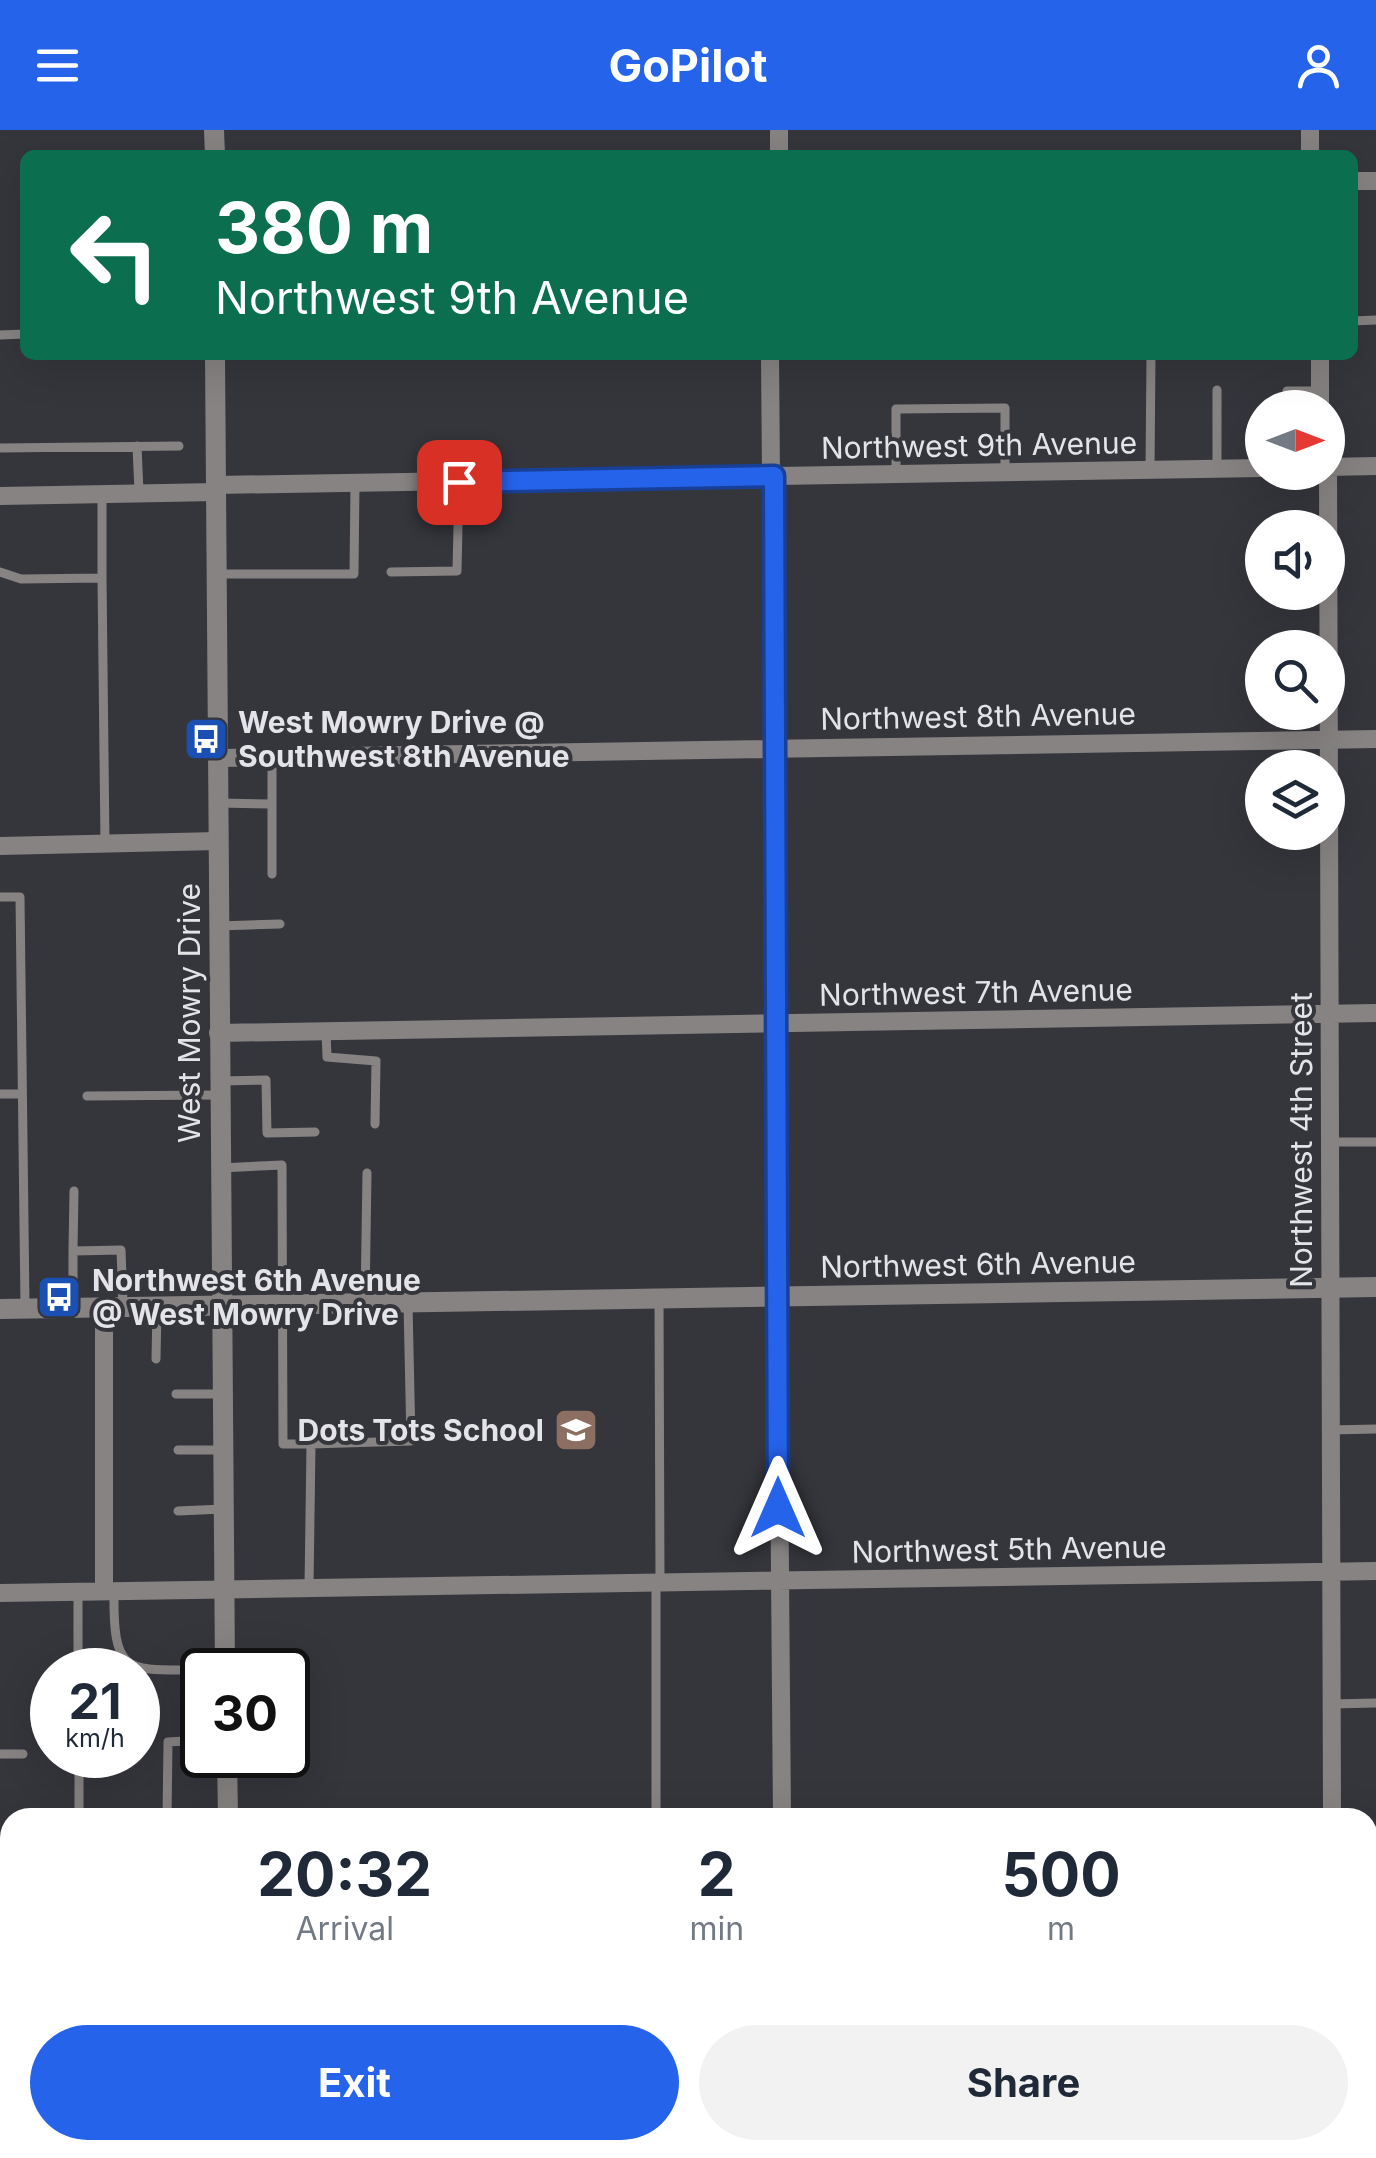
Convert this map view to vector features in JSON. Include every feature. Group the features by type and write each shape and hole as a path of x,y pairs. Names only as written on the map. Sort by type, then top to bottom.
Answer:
{"street":[{"name":"West Mowry Drive","path":"216,360 218,1088 225,1648"},
{"path":"770,360 782,1808"},
{"path":"1320,360 1320,390"},
{"path":"1345,465 1376,466"},
{"name":"Northwest 9th Avenue","path":"0,496 355,483 1245,468"},
{"name":"Northwest 4th Street","path":"1328,490 1332,1808"},
{"name":"Northwest 8th Avenue","path":"220,758 1376,738"},
{"path":"0,846 218,841"},
{"name":"Northwest 7th Avenue","path":"218,1033 1376,1013"},
{"name":"Northwest 6th Avenue","path":"0,1309 1376,1287"},
{"path":"109,1591 114,1307"},
{"name":"Northwest 5th Avenue","path":"0,1593 1376,1571"},
{"path":"227,1778 228,1808"}],"lane":[{"path":"1150,470 1151,360"},
{"path":"1217,390 1217,468"},
{"path":"896,474 896,409 1005,408 1005,472"},
{"path":"137,446 139,492"},
{"path":"0,448 178,446"},
{"path":"391,572 457,571 459,482"},
{"path":"218,574 354,574 355,483"},
{"path":"102,493 105,844"},
{"path":"0,572 22,580 102,578"},
{"path":"272,757 272,874"},
{"path":"220,803 272,804"},
{"path":"0,896 20,896 25,1309"},
{"path":"218,926 280,924"},
{"path":"326,1032 327,1057 376,1061 375,1124"},
{"path":"87,1096 218,1088 266,1080 267,1133 316,1132"},
{"path":"0,1094 22,1094"},
{"path":"1328,1142 1376,1142"},
{"path":"219,1168 282,1166 283,1444 411,1442 408,1303"},
{"path":"365,1304 368,1173"},
{"path":"73,1308 74,1191"},
{"path":"73,1251 121,1250 114,1307"},
{"path":"656,1808 660,1298"},
{"path":"156,1307 156,1360"},
{"path":"176,1394 222,1394"},
{"path":"1328,1430 1376,1429"},
{"path":"308,1588 311,1444"},
{"path":"178,1450 222,1450"},
{"path":"178,1510 223,1509"},
{"path":"109,1591 114,1634 122,1658 138,1670 180,1670"},
{"path":"78,1592 78,1648"},
{"path":"1330,1704 1376,1703"},
{"path":"167,1808 168,1742 180,1741"},
{"path":"0,1754 23,1754"},
{"path":"79,1778 80,1808"}],"place":[{"name":"West Mowry Drive @ Southwest 8th Avenue","path":"206,739"},
{"name":"Northwest 6th Avenue @ West Mowry Drive","path":"59,1297"},
{"name":"Dots Tots School","path":"576,1430"}],"route":[{"path":"459,482 774,476 778,1508"}]}
